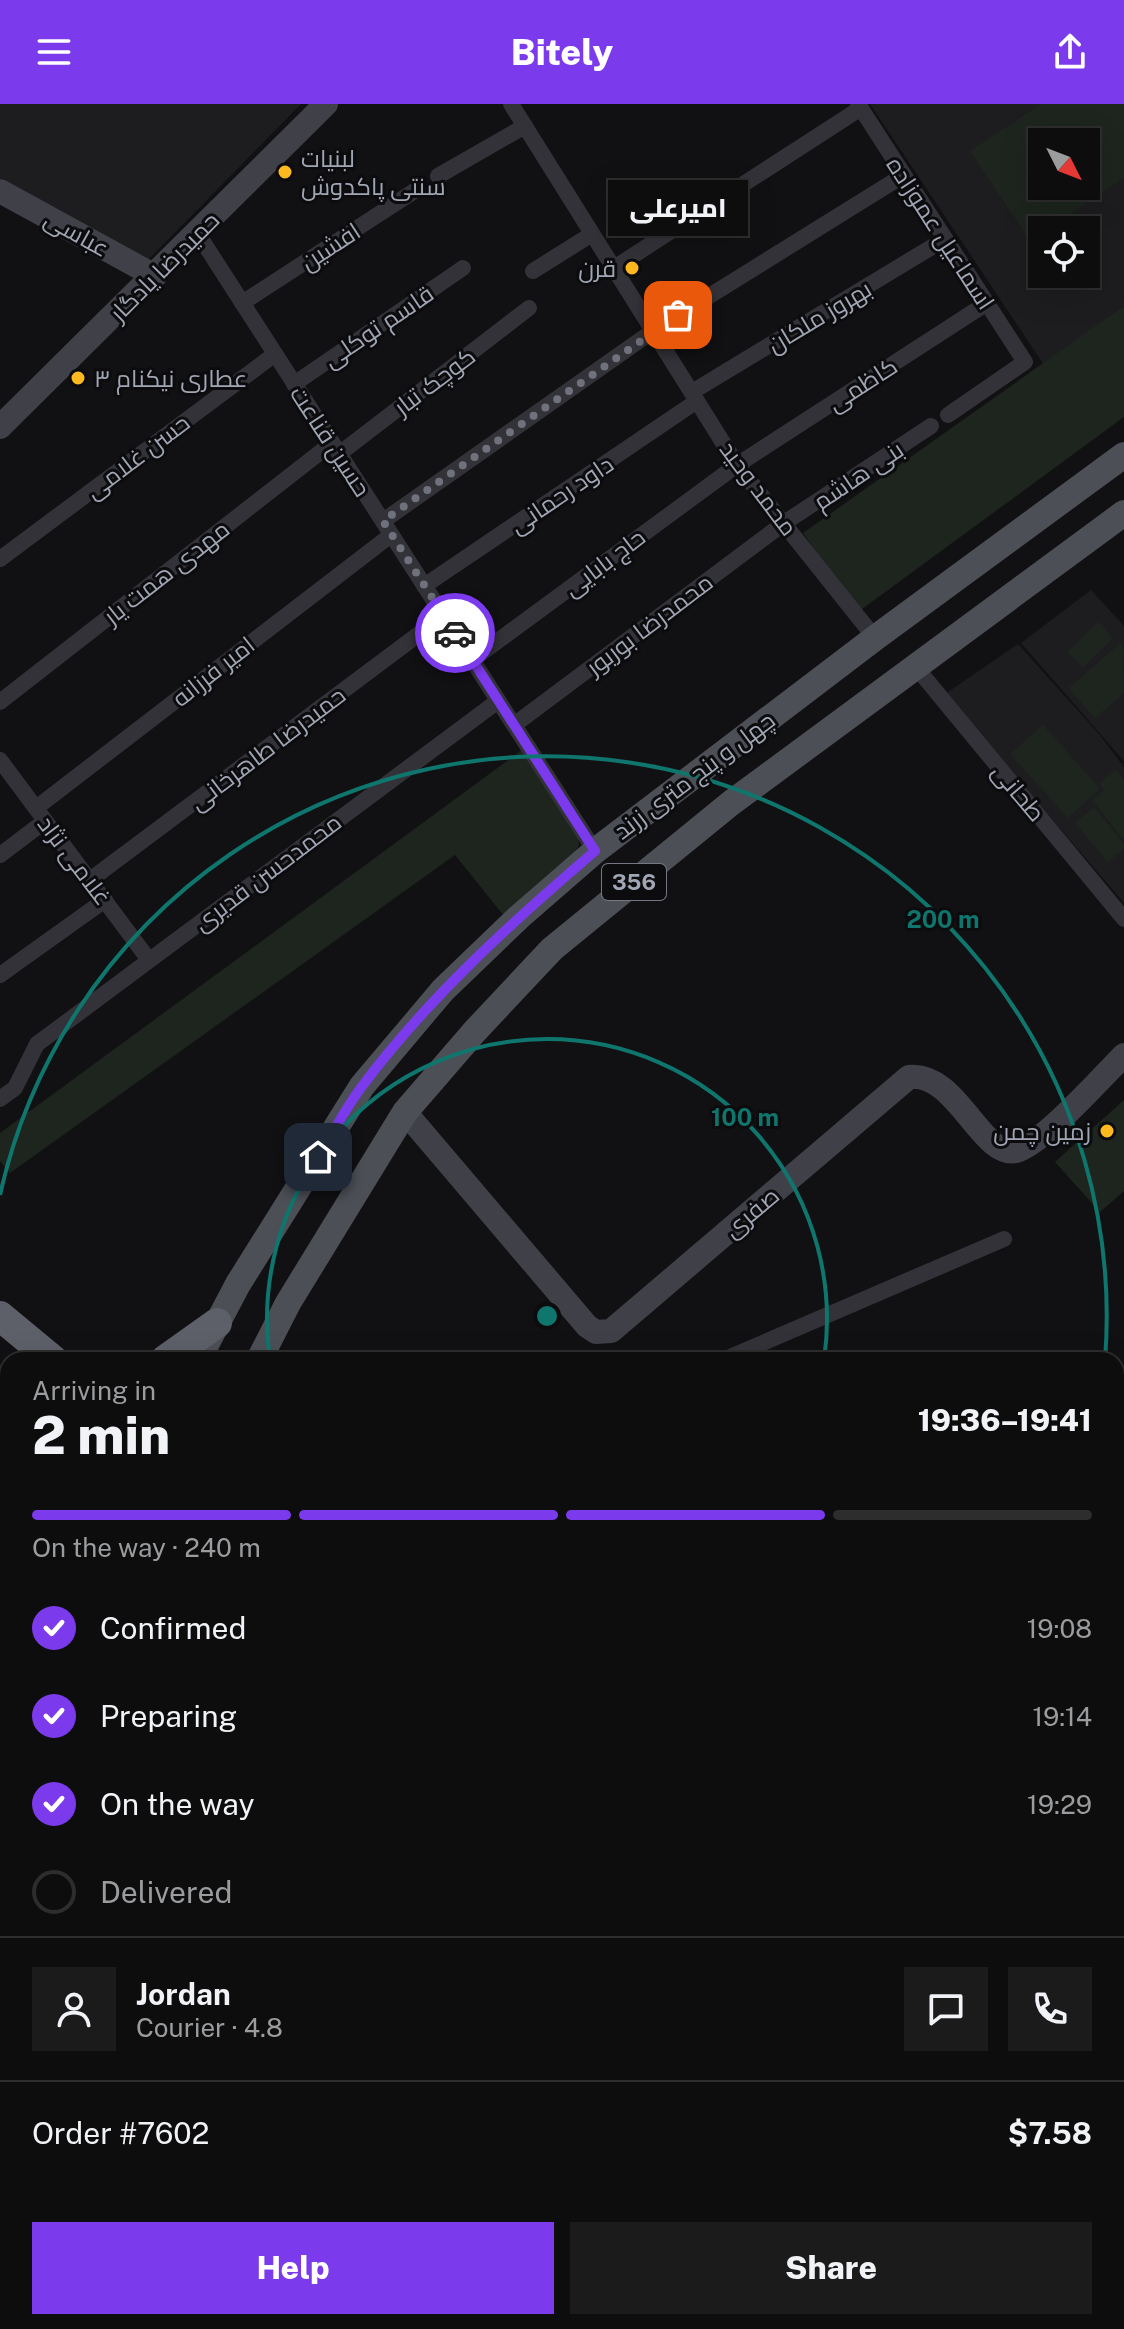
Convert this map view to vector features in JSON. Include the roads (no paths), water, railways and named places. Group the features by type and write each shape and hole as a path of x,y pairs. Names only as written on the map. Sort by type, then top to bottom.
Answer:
{"highway":[{"path":"0,1316 43,1352"},
{"path":"176,1352 217,1323"}],"main road":[{"name":"چهل و پنج متری زرند","path":"202,1352 362,1086 443,990 519,917 595,851 875,638 1124,455"},
{"name":"چهل و پنج متری زرند","path":"263,1352 288,1303 405,1112 552,949 731,803 1124,513"}],"street":[{"name":"حمیدرضا یادگار","path":"0,427 326,104"},
{"name":"محمد وحید","path":"511,104 737,465 875,638"},
{"path":"614,268 859,106"},
{"name":"اسماعیل عموزاده","path":"859,106 1025,362 948,415"},
{"path":"438,176 525,126"},
{"path":"653,331 904,175"},
{"name":"افشین","path":"242,303 419,188"},
{"name":"عباسی","path":"1,193 155,276"},
{"name":"حسین قناعت","path":"198,234 595,851"},
{"path":"533,271 592,234"},
{"name":"بهروز ملکان","path":"695,397 945,239"},
{"name":"قاسم توکلی","path":"294,384 463,268"},
{"name":"کاظمی","path":"737,465 987,303"},
{"name":"کوچک تبار","path":"336,448 529,308"},
{"name":"امیر فرزانه","path":"0,855 40,814 387,528 653,331"},
{"name":"حسن غلامی","path":"0,559 275,354"},
{"name":"داود رحمانی","path":"424,586 695,397"},
{"name":"بنی هاشم","path":"784,523 931,426"},
{"name":"مهدی همت یار","path":"0,702 336,448"},
{"name":"حاج بابایی","path":"472,660 737,465"},
{"name":"محمدرضا بوربور","path":"514,725 784,523"},
{"name":"حمیدرضا طاهرخانی","path":"90,880 443,616"},
{"name":"طحانی","path":"915,666 1124,919"},
{"name":"محمدحسن قدیری","path":"0,1099 15,1088 37,1044 498,701"},
{"name":"غلامی نژاد","path":"0,760 149,960"},
{"path":"0,975 105,900"},
{"name":"صفری","path":"405,1112 587,1326 596,1332 611,1331 909,1077 923,1075 939,1083 999,1149 1016,1151 1037,1140 1124,1055"},
{"path":"742,1352 1004,1239"},
{"path":"762,1352 776,1338"}],"place":[{"name":"لبنیات سنتی پاکدوش","path":"285,172"},
{"name":"قرن","path":"632,268"},
{"name":"امیرعلی","path":"678,315"},
{"name":"عطاری نیکنام ۳","path":"78,378"},
{"name":"زمین چمن","path":"1107,1131"}]}
